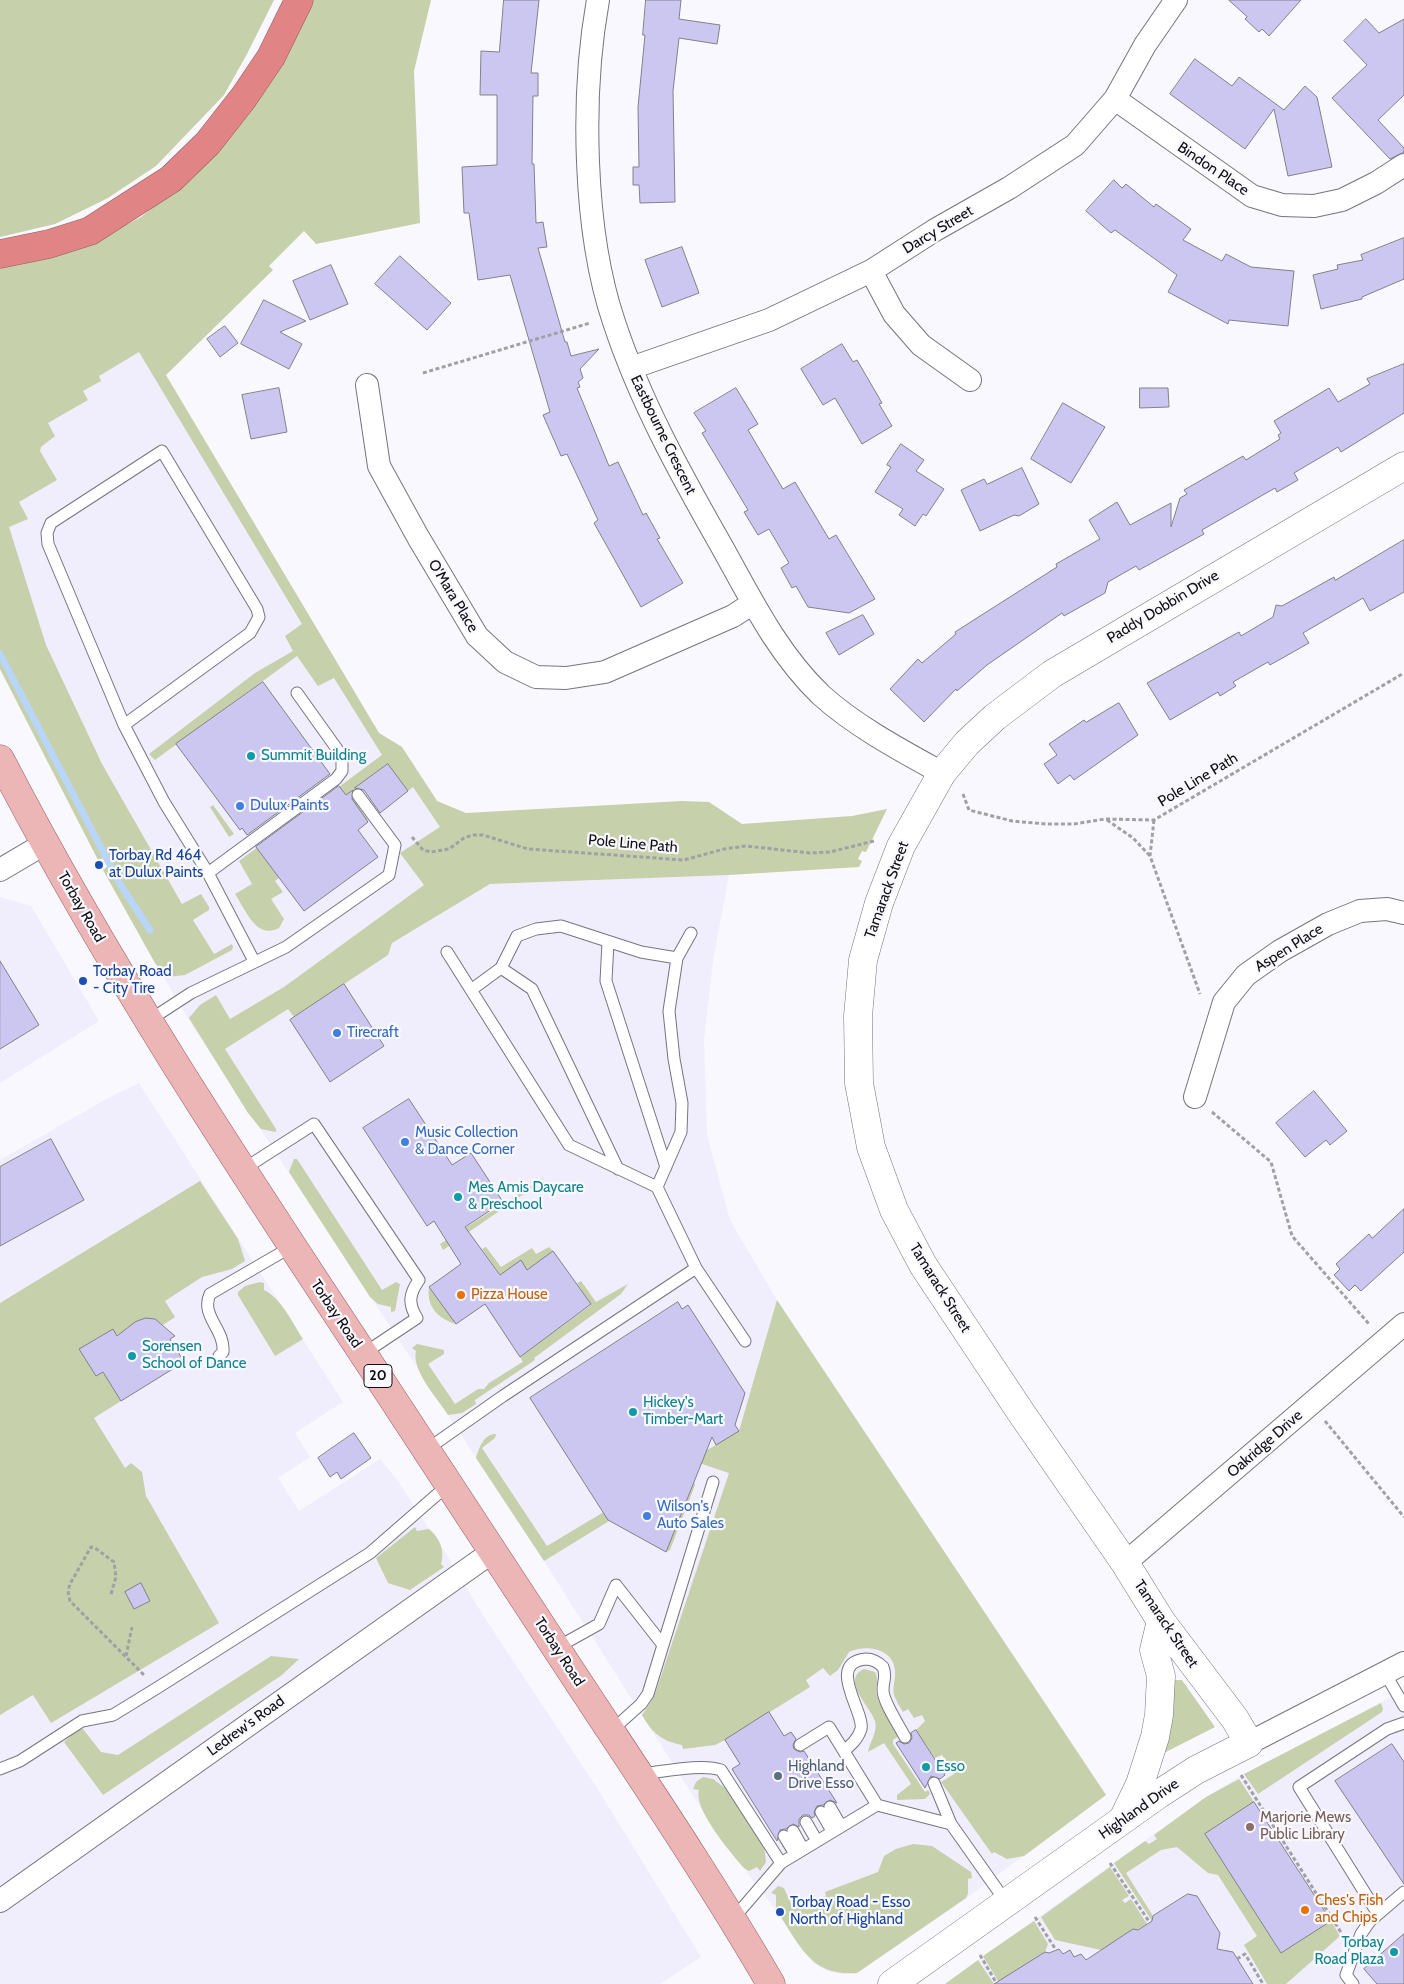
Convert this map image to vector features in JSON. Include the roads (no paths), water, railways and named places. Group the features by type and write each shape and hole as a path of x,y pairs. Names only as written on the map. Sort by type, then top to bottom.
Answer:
{"highway":[{"path":"0,254 49,244 90,231 171,179 208,143 244,97 271,57 299,0"}],"main road":[{"name":"Torbay Road","path":"0,759 44,844 148,1021 291,1247 640,1774 733,1919 771,1984"}],"street":[{"name":"Eastbourne Crescent","path":"598,0 588,87 588,141 593,212 603,282 613,320 631,368 669,454 778,645 822,696 886,742 942,773"},
{"name":"Darcy Street","path":"631,368 769,320 871,271 935,230 1009,188 1075,145 1115,99 1145,45 1176,0"},
{"name":"Bindon Place","path":"1115,99 1252,196 1282,205 1314,206 1342,200 1376,183 1404,165"},
{"path":"871,271 894,314 921,345 970,380"},
{"name":"O'Mara Place","path":"367,385 379,466 418,537 477,636 504,662 536,677 566,678 605,672 733,616 753,603"},
{"name":"Paddy Dobbin Drive","path":"942,773 967,742 1052,674 1404,466"},
{"name":"Tamarack Street","path":"942,773 901,846 879,903 863,960 858,1016 859,1083 871,1147 894,1210 923,1265 1022,1414 1125,1563 1161,1621 1235,1719 1249,1743"},
{"path":"0,870 44,844"},
{"name":"Aspen Place","path":"1196,1097 1224,1002 1246,975 1280,951 1328,924 1360,911 1387,908 1404,913"},
{"name":"Oakridge Drive","path":"1125,1563 1404,1324"},
{"name":"Ledrew's Road","path":"0,1901 492,1552"},
{"path":"1122,1822 1142,1777 1155,1737 1160,1706 1160,1676 1154,1650 1161,1621"},
{"name":"Highland Drive","path":"892,1984 1196,1770 1394,1668"}],"lane":[{"path":"124,725 250,633 259,617 257,609 235,571 162,451 51,523 47,533 48,544 124,725 164,802 208,872 254,961"},
{"path":"208,872 336,779 342,771 342,756 297,693"},
{"path":"148,1021 191,993 286,947 389,875 395,845 358,795"},
{"path":"471,990 501,968 517,936 536,928 561,926 641,952 677,958"},
{"path":"656,1187 681,1132 682,1103 674,1059 669,1011 677,958 691,933"},
{"path":"608,942 606,982 666,1166"},
{"path":"447,952 569,1145 656,1187 696,1268 745,1341"},
{"path":"501,968 532,989 618,1168"},
{"path":"242,1170 314,1124 419,1280 412,1290 410,1300 412,1310 417,1318 363,1354"},
{"path":"219,1356 224,1352 223,1337 208,1314 210,1294 291,1247"},
{"path":"426,1450 503,1396 696,1268"},
{"path":"611,1731 641,1704 648,1694 713,1482"},
{"path":"0,1769 20,1761 82,1720 113,1715 156,1688 370,1552 448,1486"},
{"path":"556,1648 600,1624 616,1584 663,1645"},
{"path":"844,1752 854,1742 861,1728 861,1720 847,1685 848,1672 854,1664 862,1660 869,1659 883,1667 886,1676 883,1690 885,1697 905,1737"},
{"path":"1394,1668 1404,1706"},
{"path":"1378,1914 1298,1787 1387,1729 1404,1723"},
{"path":"800,1745 830,1727 877,1805 951,1824"},
{"path":"640,1774 710,1766 721,1770 737,1785 781,1863"},
{"path":"934,1783 951,1824 1006,1902"},
{"path":"733,1919 781,1863 877,1805"},
{"path":"825,1810 837,1828"},
{"path":"806,1822 817,1841"},
{"path":"788,1834 799,1852"},
{"path":"1353,1984 1346,1975 1353,1950 1361,1934 1378,1914 1404,1892"}],"waterway":[{"path":"0,654 120,884 150,930"}],"place":[{"name":"Summit Building","path":"251,756"},
{"name":"Dulux Paints","path":"240,806"},
{"name":"Torbay Rd 464 at Dulux Paints","path":"99,865"},
{"name":"Torbay Road - City Tire","path":"83,981"},
{"name":"Tirecraft","path":"337,1033"},
{"name":"Music Collection & Dance Corner","path":"405,1142"},
{"name":"Mes Amis Daycare & Preschool","path":"458,1197"},
{"name":"Pizza House","path":"461,1295"},
{"name":"Sorensen School of Dance","path":"132,1356"},
{"name":"Hickey's Timber-Mart","path":"633,1412"},
{"name":"Wilson's Auto Sales","path":"647,1516"},
{"name":"Esso","path":"926,1767"},
{"name":"Highland Drive Esso","path":"778,1776"},
{"name":"Marjorie Mews Public Library","path":"1250,1827"},
{"name":"Ches's Fish and Chips","path":"1305,1910"},
{"name":"Torbay Road - Esso North of Highland","path":"780,1912"},
{"name":"Torbay Road Plaza","path":"1394,1952"}]}
